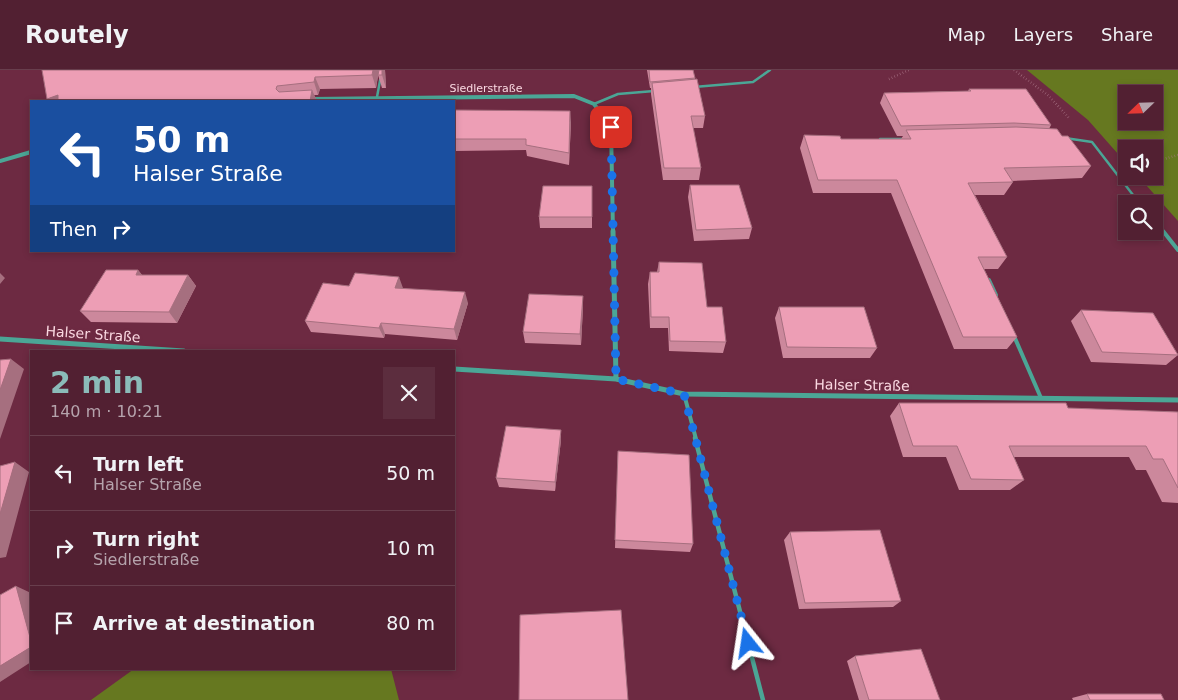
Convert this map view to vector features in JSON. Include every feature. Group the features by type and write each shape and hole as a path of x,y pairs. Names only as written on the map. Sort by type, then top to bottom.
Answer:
{"street":[{"name":"Siedlerstraße","path":"301,100 377,97 574,96 594,104"},
{"path":"594,104 611,127 616,379"},
{"path":"0,161 30,152"},
{"name":"Halser Straße","path":"0,339 169,350"},
{"name":"Halser Straße","path":"455,369 616,379 684,394 1178,400"}],"lane":[{"path":"377,97 382,70"},
{"path":"685,88 753,82 770,70"},
{"path":"594,104 618,94 656,91"},
{"path":"1056,137 1092,142 1133,195"},
{"path":"878,139 908,139"},
{"path":"1163,232 1178,250"},
{"path":"989,280 997,298"},
{"path":"1013,334 1041,398"},
{"path":"684,394 763,700"}],"path":[{"path":"889,79 909,70"},
{"path":"1014,70 1049,96 1092,142"},
{"path":"1163,159 1178,155"}],"green space":[{"path":"1027,70 1178,70 1178,221 1163,204 1163,195 1155,195 1146,185 1163,185 1163,140 1118,140 1118,154 1088,120"},
{"path":"133,670 391,670 399,700 91,700"}],"building":[{"path":"42,70 373,70 372,75 315,77 314,82 277,86 276,89 279,92 312,90 310,100 58,100 58,95 47,99"},
{"path":"379,70 382,70 382,75 378,75"},
{"path":"649,70 693,70 695,78 650,82"},
{"path":"697,79 705,116 691,116 701,168 664,168 652,83"},
{"path":"969,89 1026,89 1051,125 1014,123 901,126 884,93 971,91"},
{"path":"455,110 570,111 569,153 526,145 526,139 455,139"},
{"path":"1016,127 1057,129 1062,136 1068,136 1091,166 1004,168 1013,182 968,183 1007,257 978,257 1017,337 963,337 897,180 818,180 804,135 840,136 841,139 911,139 906,130"},
{"path":"690,185 739,185 752,228 696,230"},
{"path":"543,186 592,186 592,217 539,217"},
{"path":"659,262 702,263 707,307 722,307 726,342 670,341 669,317 651,317 650,272 659,272"},
{"path":"106,270 138,270 136,275 188,275 169,312 80,311"},
{"path":"355,273 399,277 395,288 465,292 454,329 381,323 379,328 305,321 323,283 349,286"},
{"path":"529,294 583,296 580,334 523,332"},
{"path":"779,307 864,307 877,348 787,347"},
{"path":"1081,310 1153,313 1178,355 1102,352"},
{"path":"11,359 0,390 0,360"},
{"path":"899,403 1066,403 1068,408 1178,412 1178,488 1163,459 1153,459 1146,446 1009,446 1024,480 971,479 957,446 913,446"},
{"path":"506,426 561,430 555,482 496,478"},
{"path":"618,451 689,455 693,544 615,540"},
{"path":"15,462 0,514 0,466"},
{"path":"880,530 901,601 805,603 790,532"},
{"path":"16,586 30,637 30,648 0,666 0,595"},
{"path":"621,610 628,700 519,700 520,615"},
{"path":"921,649 940,700 869,700 855,656"},
{"path":"1087,694 1161,694 1164,700 1090,700"}],"route":[{"path":"611,127 616,379 684,394 748,643"}]}
